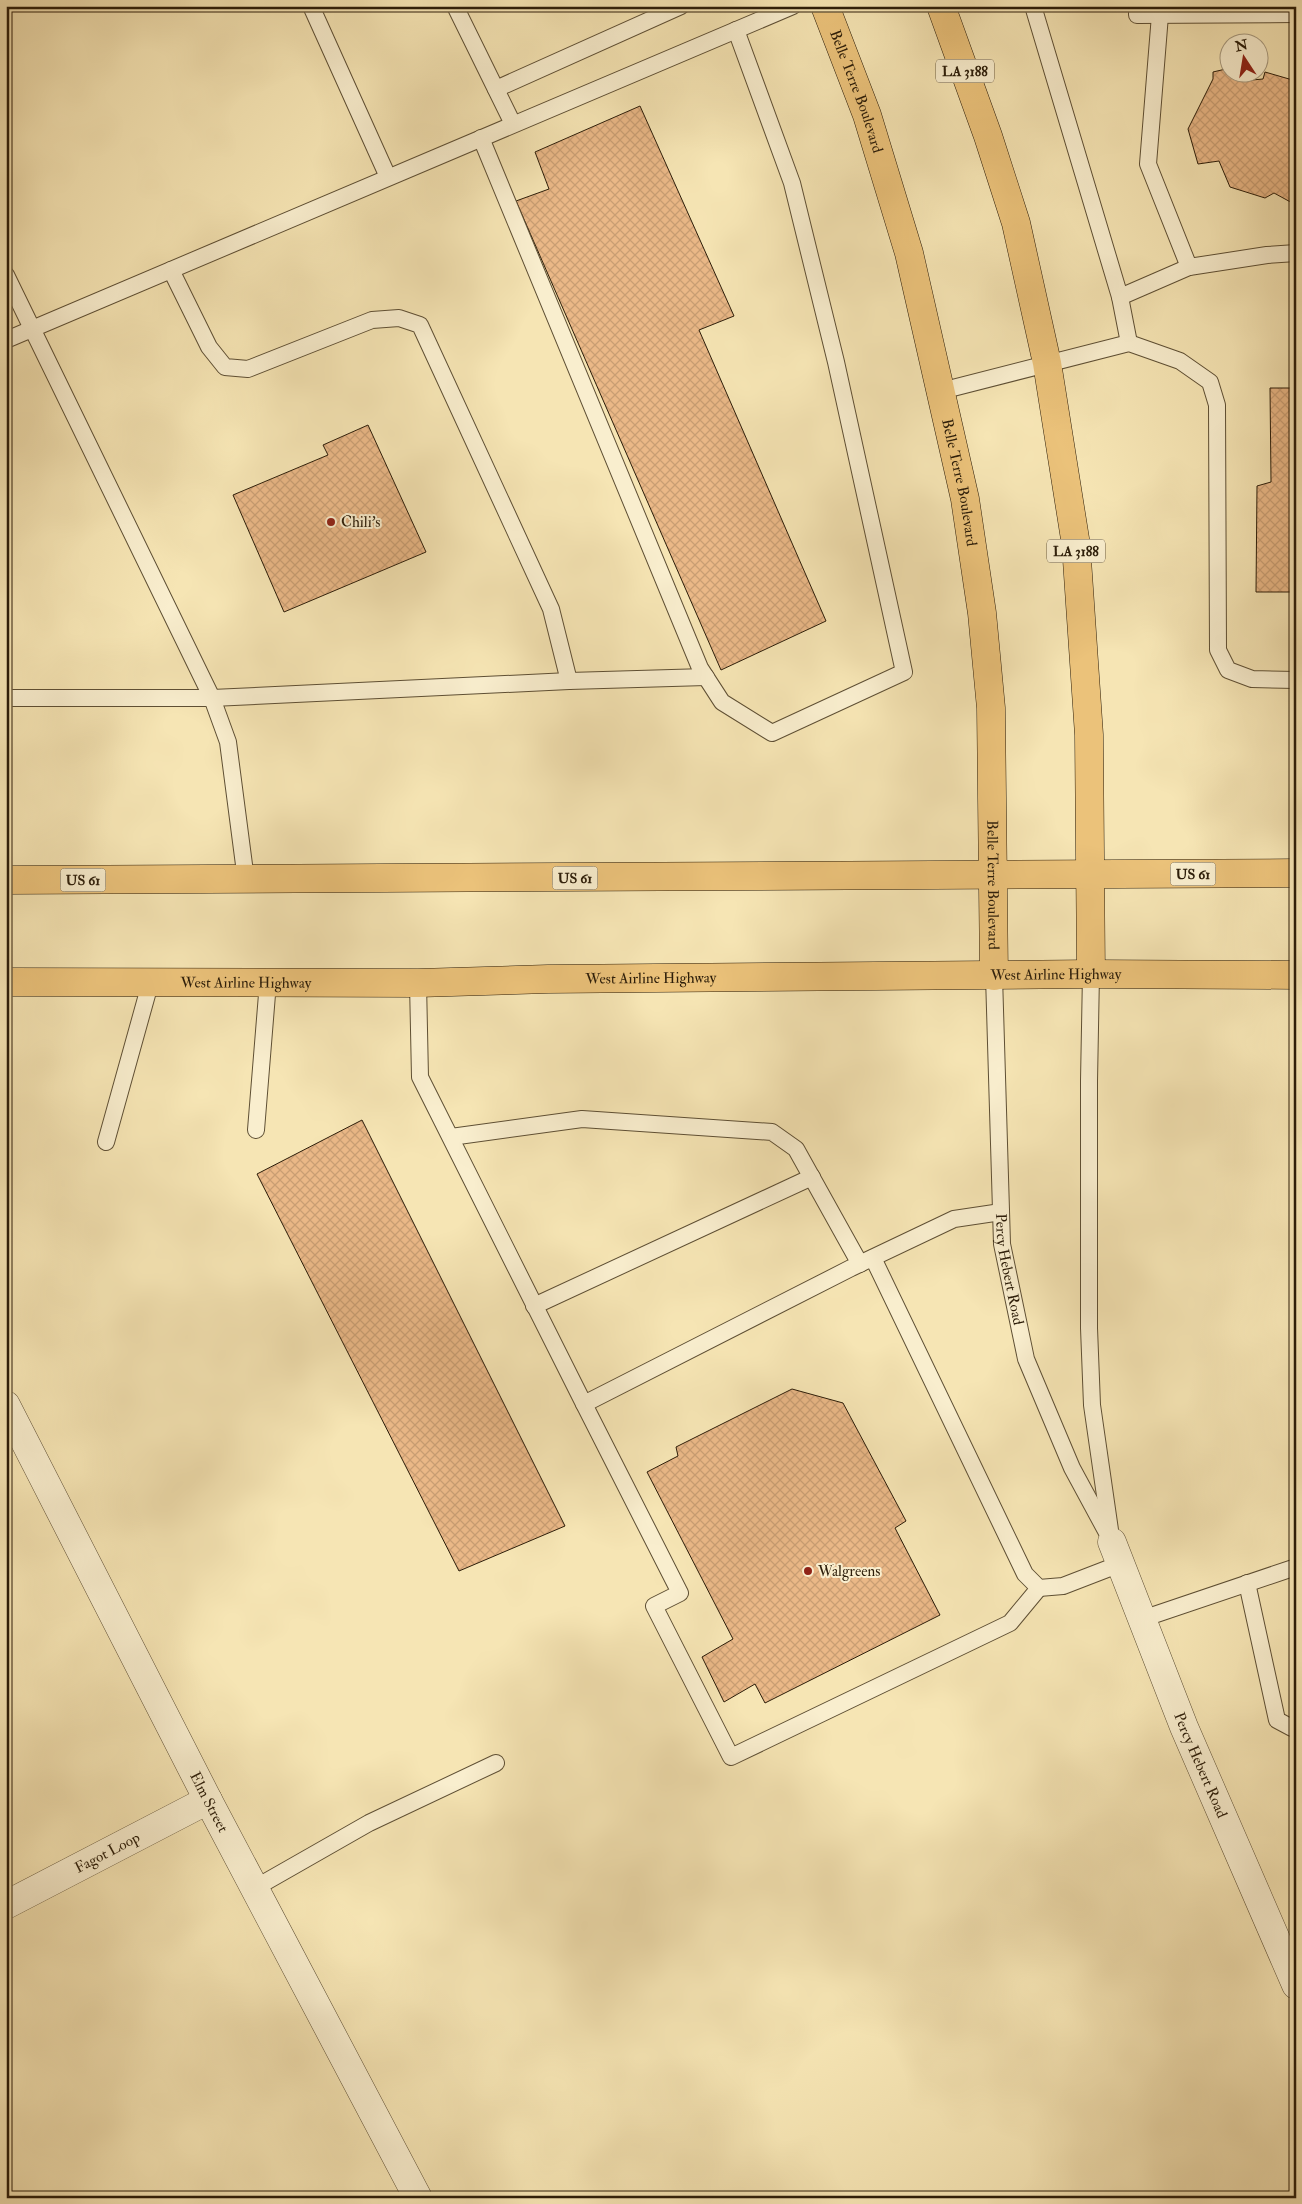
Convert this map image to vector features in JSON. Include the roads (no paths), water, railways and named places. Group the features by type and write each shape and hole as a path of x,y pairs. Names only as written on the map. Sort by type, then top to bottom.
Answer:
{"highway":[{"name":"Belle Terre Boulevard","path":"825,6 873,133 909,253 965,499 982,613 991,708 994,976"},
{"name":"LA 3188","path":"941,6 988,136 1016,223 1048,363 1076,545 1084,647 1090,735 1089,874 1091,974"},
{"name":"US 61","path":"6,880 1296,873"},
{"name":"West Airline Highway","path":"6,982 150,984 268,982 418,983 548,979 1091,974 1296,975"}],"street":[{"name":"Elm Street","path":"6,1405 208,1800 418,2198"},
{"name":"Percy Hebert Road","path":"1116,1553 1184,1727 1296,1985"},
{"name":"Fagot Loop","path":"6,1905 208,1800"}],"lane":[{"path":"311,6 388,177"},
{"path":"455,6 513,124"},
{"path":"496,89 681,6"},
{"path":"6,340 793,6"},
{"path":"1032,6 1120,297 1128,342"},
{"path":"1138,6 1137,15 1296,14"},
{"path":"1160,15 1148,164 1189,267"},
{"path":"480,138 700,668 722,702 772,732 904,672 836,362 792,184 736,30"},
{"path":"1120,297 1189,267 1267,254 1296,253"},
{"path":"171,270 209,347 225,367 248,369 372,320 399,318 420,325 551,610 569,681"},
{"path":"6,275 212,698 228,742 246,880"},
{"path":"941,391 1128,342 1180,361 1210,382 1217,405 1218,650 1228,670 1252,679 1296,680"},
{"path":"6,698 212,698 569,681 706,677"},
{"name":"Percy Hebert Road","path":"1091,974 1089,1328 1092,1406 1116,1553"},
{"name":"Percy Hebert Road","path":"994,976 1002,1244 1026,1359 1072,1468 1116,1553"},
{"path":"256,1130 268,982"},
{"path":"418,983 420,1077 680,1593 654,1606 731,1757 1010,1624 1040,1588 1063,1586 1116,1553"},
{"path":"106,1142 150,984"},
{"path":"450,1137 582,1119 772,1132 796,1149 866,1261 1025,1574 1040,1588"},
{"path":"534,1306 812,1177"},
{"path":"584,1404 866,1261 954,1219 1001,1212"},
{"path":"1142,1619 1296,1567"},
{"path":"1248,1584 1276,1720 1292,1728 1296,1727"},
{"path":"254,1888 369,1823 496,1763"}],"place":[{"name":"Chili's","path":"331,522"},
{"name":"Walgreens","path":"808,1571"}]}
